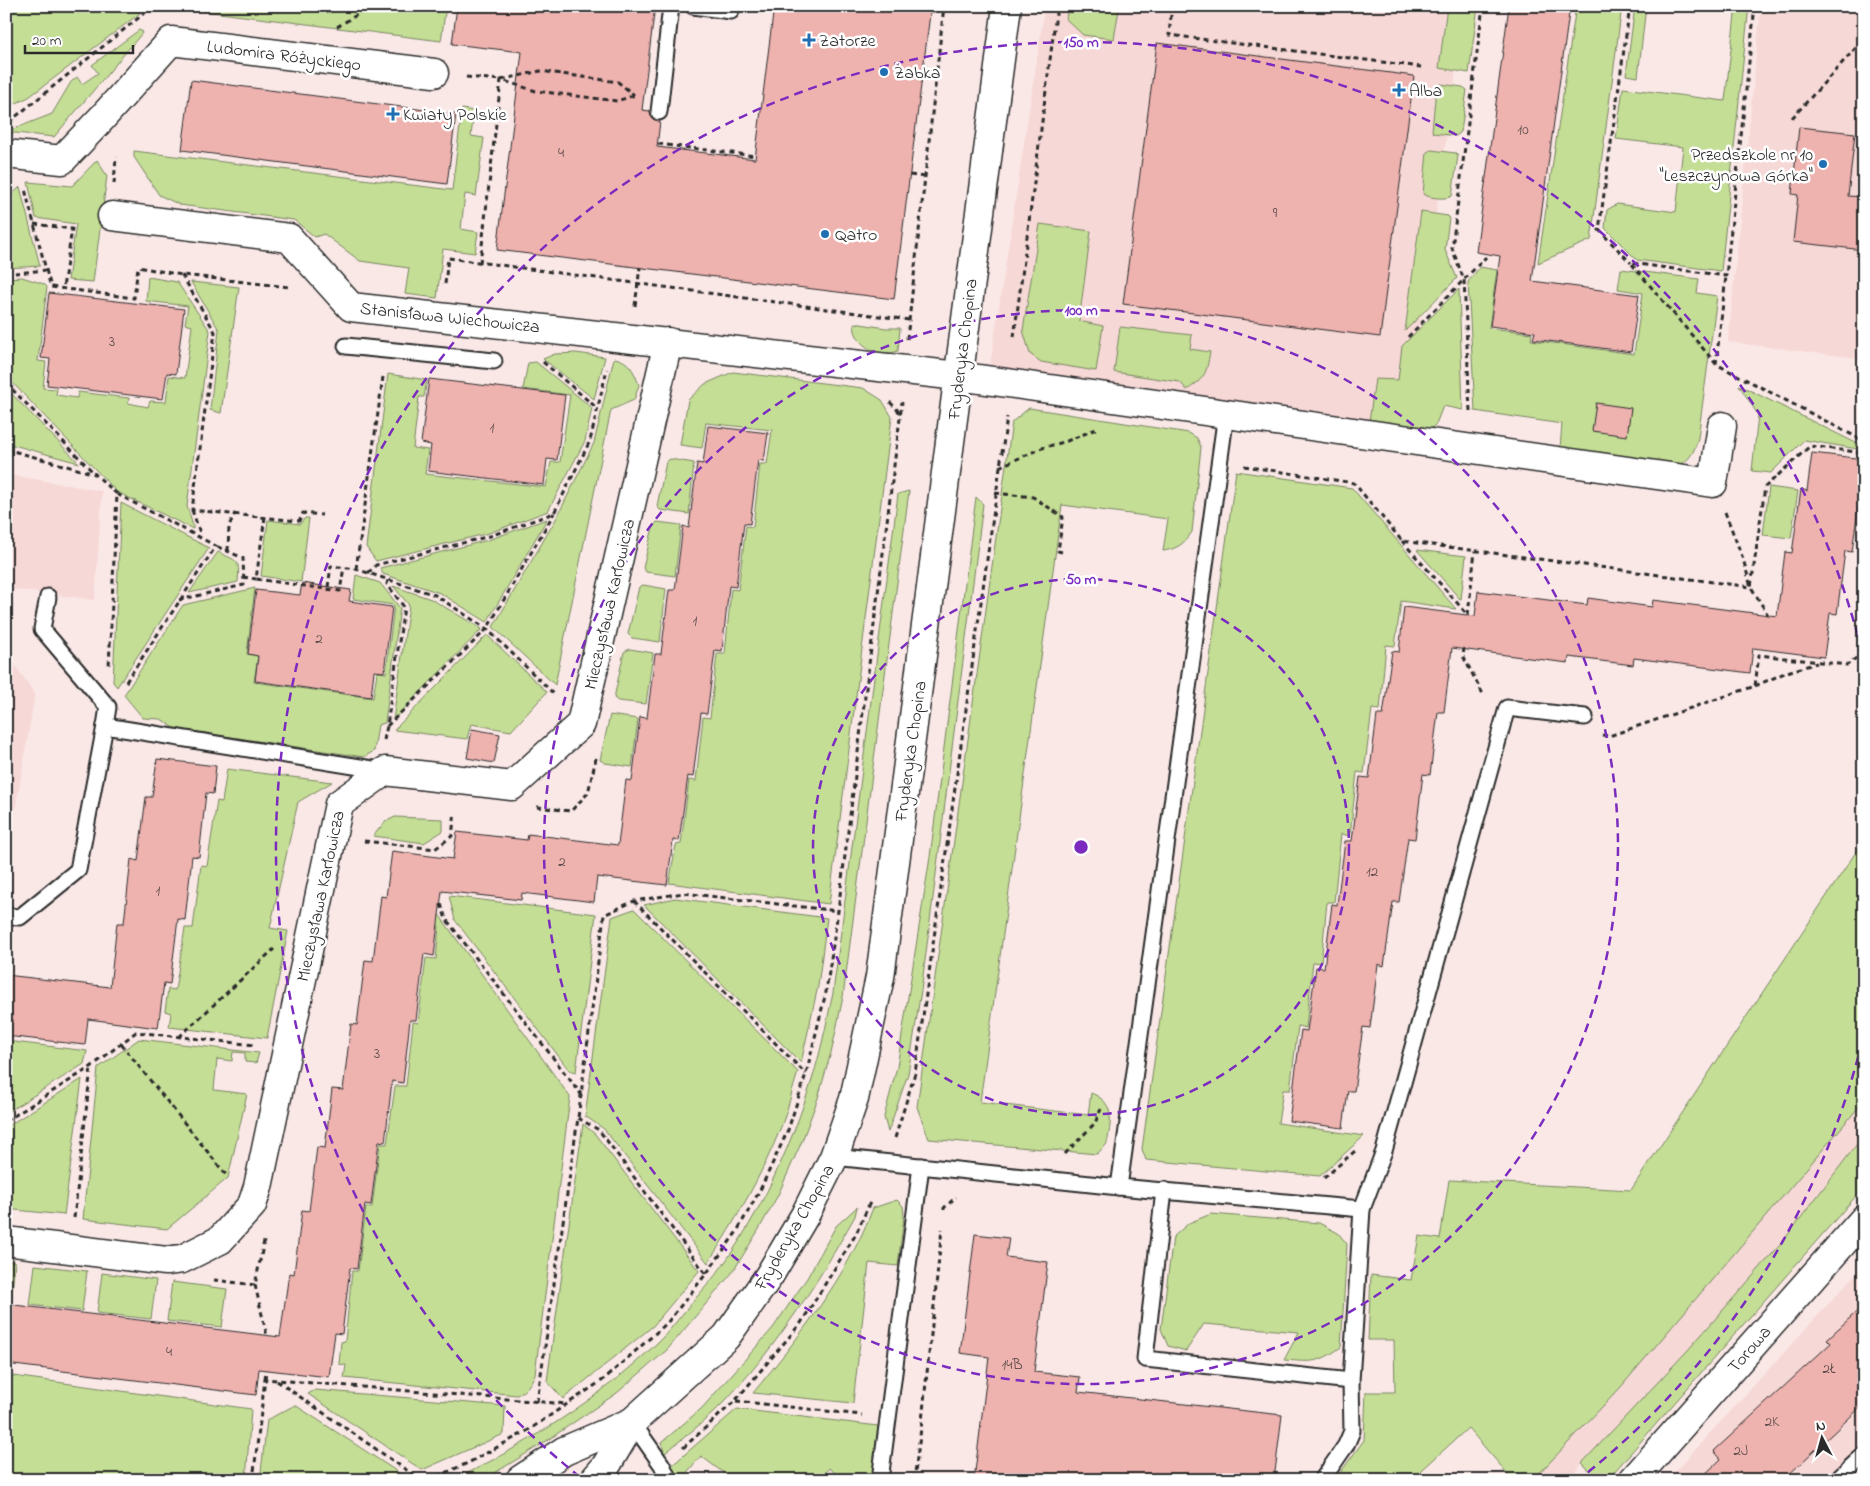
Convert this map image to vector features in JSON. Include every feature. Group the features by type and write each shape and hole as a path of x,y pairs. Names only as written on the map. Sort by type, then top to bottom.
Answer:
{"street":[{"name":"Fryderyka Chopina","path":"594,1480 606,1466 632,1422 726,1337 769,1276 805,1215 834,1157 854,1099 880,976 1007,6"},
{"name":"Ludomira Różyckiego","path":"6,154 62,160 171,41 434,74"},
{"name":"Stanisława Wiechowicza","path":"112,216 289,238 351,307 904,369 1713,483"},
{"name":"Mieczysława Karłowicza","path":"6,1241 166,1260 182,1259 220,1240 252,1205 258,1187 339,804 385,771 512,786 581,724 668,342"},
{"path":"1713,483 1722,426"},
{"name":"Torowa","path":"1633,1480 1864,1219"},
{"name":"Fryderyka Chopina","path":"520,1480 564,1451 632,1422"}],"lane":[{"path":"660,105 671,6"},
{"path":"693,6 731,11"},
{"path":"346,346 494,361"},
{"path":"1119,1187 1226,414"},
{"path":"6,916 20,917 78,870 108,707 42,629 48,597"},
{"path":"1322,1480 1346,1444 1352,1431 1351,1381 1362,1209 1384,1150 1507,708 1585,717"},
{"path":"105,726 385,771"},
{"path":"834,1157 1119,1187 1362,1209"},
{"path":"880,1480 921,1166"},
{"path":"1164,1190 1145,1359 1351,1381"},
{"path":"632,1422 662,1465 669,1480"},
{"path":"1837,1480 1864,1455"}],"path":[{"path":"429,1480 468,1463 527,1431 603,1380 667,1322 736,1233 761,1188 788,1130 806,1074 826,992 838,911 901,415 904,369 944,6"},
{"path":"1014,337 1057,6"},
{"path":"1172,6 1169,35 1421,67"},
{"path":"1470,411 1464,280 1452,248 1483,6"},
{"path":"1630,6 1599,230 1630,263 1716,364 1864,441"},
{"path":"1716,364 1755,6"},
{"path":"6,124 151,7"},
{"path":"1792,118 1864,39"},
{"path":"501,80 540,71 618,82 634,95 660,105"},
{"path":"434,74 501,80 536,91 617,101 634,95"},
{"path":"480,263 501,80"},
{"path":"658,144 756,156"},
{"path":"114,177 116,157"},
{"path":"910,175 925,177"},
{"path":"25,188 51,287 134,298 138,267 182,275 290,288"},
{"path":"34,224 72,229 63,288"},
{"path":"1408,337 1486,257"},
{"path":"457,260 910,320"},
{"path":"1630,263 1726,276"},
{"path":"634,310 640,267"},
{"path":"6,274 46,270"},
{"path":"182,275 216,332 192,510 200,533 199,537"},
{"path":"536,356 598,409"},
{"path":"387,726 487,629 554,513 590,441 608,362"},
{"path":"356,569 384,371"},
{"path":"6,383 117,494 216,546 243,558 244,585 179,600"},
{"path":"889,402 901,415"},
{"path":"895,1139 915,1073 1006,418 1012,412"},
{"path":"999,467 1042,448 1067,441 1100,427"},
{"path":"1751,586 1765,487 1810,446 1864,453"},
{"path":"6,449 95,474"},
{"path":"1238,465 1354,483 1402,541 1468,615 1475,551"},
{"path":"1713,483 1743,559 1751,586 1768,615"},
{"path":"995,493 1033,497 1063,516 1058,551 1062,552"},
{"path":"109,667 117,494"},
{"path":"192,510 299,521 303,513 322,514"},
{"path":"368,573 376,565 490,536 554,513"},
{"path":"228,551 229,526 235,514"},
{"path":"256,579 265,517"},
{"path":"1402,541 1751,586"},
{"path":"125,729 130,709 116,696 216,546"},
{"path":"328,587 331,566 356,569 435,595 487,629 560,700"},
{"path":"243,578 340,591 344,567"},
{"path":"383,744 404,607 387,584 388,580"},
{"path":"1464,648 1463,656 1485,698"},
{"path":"1755,686 1759,655 1847,665 1864,652"},
{"path":"1600,735 1609,736 1820,662"},
{"path":"533,806 571,811 588,794 599,745"},
{"path":"359,840 435,848 452,836 455,807"},
{"path":"537,1402 578,1118 604,915 634,901 683,893 838,911"},
{"path":"634,901 806,1074"},
{"path":"441,904 446,920 580,1094"},
{"path":"179,1037 276,947"},
{"path":"6,1121 91,1067 136,1032 258,1046"},
{"path":"121,1044 228,1178"},
{"path":"74,1220 91,1067"},
{"path":"1063,1157 1095,1123 1102,1107"},
{"path":"578,1118 599,1130 706,1274"},
{"path":"1318,1180 1325,1177 1361,1146"},
{"path":"943,1217 944,1208 961,1192"},
{"path":"700,1433 736,1401 801,1324 856,1234 872,1200"},
{"path":"914,1480 942,1227"},
{"path":"265,1237 255,1285 267,1336"},
{"path":"206,1280 255,1285"},
{"path":"253,1480 266,1370"},
{"path":"265,1379 567,1404"},
{"path":"276,1380 421,1480"},
{"path":"736,1401 922,1421"}],"shaded area":[{"path":"1045,6 1465,6 1405,431 990,366"},
{"path":"1761,6 1864,6 1864,359 1728,342"},
{"path":"6,474 102,491 95,600 10,589 6,611"},
{"path":"6,652 35,694 16,806 6,819"},
{"path":"1864,1101 1864,1135 1780,1245 1688,1350 1567,1480 1533,1480 1620,1388"},
{"path":"1864,1265 1864,1480 1667,1480"}],"green space":[{"path":"6,6 140,6 139,14 29,97 6,108"},
{"path":"164,6 446,6 441,41"},
{"path":"1068,6 1162,6 1161,10 1119,9 1114,39 1083,35 1066,19"},
{"path":"1447,6 1478,6 1469,73 1439,68"},
{"path":"1576,6 1622,6 1591,240 1538,263"},
{"path":"1635,6 1646,6 1638,77 1626,75"},
{"path":"1736,6 1749,6 1721,271 1637,260 1605,228 1607,210 1617,204 1676,212 1683,147 1616,139 1623,88 1725,101"},
{"path":"139,30 143,32 54,137 6,132 52,114 71,82 77,77 82,84 98,73 92,65"},
{"path":"1440,84 1463,87 1467,90 1461,132 1456,136 1434,133 1432,131 1436,88"},
{"path":"462,109 474,111 471,136 484,138 476,196 465,194 461,229 478,232 475,253 443,249 437,298 405,294 409,268 360,261 324,234 315,237 294,220 180,205 159,195 134,157 134,151 452,190"},
{"path":"1431,150 1456,153 1458,156 1452,196 1437,198 1423,194 1427,152"},
{"path":"97,160 107,176 93,282 68,280 76,224 36,218 28,182 72,186"},
{"path":"20,187 40,266 6,268 6,200"},
{"path":"1421,212 1448,216 1445,250 1457,278 1405,331"},
{"path":"1040,224 1091,231 1079,321 1103,326 1096,371 1041,362 1030,354 1023,330"},
{"path":"1480,267 1497,270 1489,328 1532,333 1531,340 1634,354 1643,293 1618,289 1621,269 1699,279 1697,293 1717,296 1698,438 1690,457 1681,465 1560,448 1562,424 1475,411 1468,282"},
{"path":"22,277 44,284 47,287 38,361 46,362 43,388 57,389 56,395 77,398 78,392 129,398 128,403 148,407 150,401 166,402 169,376 185,378 192,326 185,324 188,306 146,301 148,277 177,282 210,331 187,506 193,529 117,492 6,376 6,278"},
{"path":"191,282 239,287 221,413 210,410 219,330"},
{"path":"1459,289 1463,410 1443,406 1436,424 1430,430 1369,422 1375,379 1398,380 1402,346"},
{"path":"854,323 886,328 900,328 898,351 883,353 869,348 858,338"},
{"path":"1120,327 1192,335 1190,349 1210,352 1202,378 1187,390 1180,382 1114,372"},
{"path":"576,353 605,357 594,399 543,359 555,354"},
{"path":"614,358 624,361 630,367 639,385 634,400 611,410 555,685 493,627 556,519 594,443"},
{"path":"536,362 592,408 585,441 548,511 489,533 376,561 366,547 388,374 427,380 424,397 419,397 413,448 428,450 425,474 546,487 551,462 560,462 570,395 523,389 528,363"},
{"path":"733,372 863,388 882,400 892,417 829,904 669,883 676,845 681,844 689,780 696,781 703,717 710,718 717,654 725,654 731,589 738,590 746,526 753,527 760,464 767,464 772,430 706,423 702,448 680,445 688,400 705,384"},
{"path":"1739,385 1864,447 1864,450 1804,440 1771,473 1752,471 1758,415"},
{"path":"6,388 79,463 6,443"},
{"path":"1029,408 1189,433 1197,438 1201,447 1192,532 1183,543 1172,549 1163,551 1168,519 1062,505 980,1102 1088,1115 1091,1093 1098,1096 1109,1109 1110,1126 1107,1142 1097,1154 929,1139 917,1107 1012,422"},
{"path":"670,459 694,463 689,514 660,510 657,506 666,462"},
{"path":"1236,471 1352,488 1456,609 1401,601 1395,646 1386,645 1380,710 1372,709 1364,773 1357,772 1350,836 1341,834 1334,902 1327,902 1321,963 1313,962 1306,1028 1298,1026 1290,1090 1283,1090 1278,1123 1364,1136 1320,1176 1146,1160 1142,1149"},
{"path":"1769,487 1798,491 1791,538 1763,535"},
{"path":"909,491 843,997 832,1049 818,1098 802,1141 778,1195 732,1273 667,1350 617,1393 542,1444 493,1474 480,1480 454,1480 535,1436 586,1402 634,1364 661,1339 723,1265 749,1224 772,1182 800,1115 812,1080 833,993 898,494"},
{"path":"976,497 983,504 922,984 908,1074 888,1132 884,1117 897,1067 930,857"},
{"path":"121,503 209,548 117,687 113,682"},
{"path":"305,518 309,518 301,582 261,576 268,520 300,524"},
{"path":"547,519 487,622 440,593 383,574 380,568 488,540"},
{"path":"657,522 681,525 675,576 646,572 643,568 653,527"},
{"path":"1417,550 1466,556 1461,599 1460,599"},
{"path":"218,552 234,560 238,565 238,582 189,593"},
{"path":"356,575 380,583 400,608 385,723 378,725 374,751 364,757 176,729 161,719 143,718 124,695 183,605 255,588 247,654 258,656 254,682 373,698 377,672 386,673 394,605 353,599"},
{"path":"643,585 666,589 660,642 632,638 628,634 639,587"},
{"path":"393,586 431,599 482,629 393,720 409,605"},
{"path":"487,635 547,692 511,731 471,724 467,739 394,730"},
{"path":"630,649 653,653 646,704 618,701 614,698 624,652"},
{"path":"610,715 638,719 632,767 605,763 600,760"},
{"path":"227,769 332,782 298,802 270,928 288,931 267,1038 169,1027 171,1013 165,1011 168,989 175,990 185,928 193,928 201,865 207,866 217,801 222,802"},
{"path":"395,817 443,819 443,831 424,843 373,836 385,822"},
{"path":"1864,840 1864,1101 1620,1388 1533,1480 1513,1480 1468,1428 1411,1480 1335,1480 1364,1440 1366,1392 1395,1392 1394,1340 1368,1340 1371,1275 1411,1280 1419,1236 1440,1239 1449,1180 1631,1190"},
{"path":"449,896 596,914 576,1072 569,1070 455,920"},
{"path":"675,898 827,918 818,986 801,1063 644,905"},
{"path":"435,909 570,1097 535,1374 528,1386 517,1395 344,1378 346,1365 339,1364 341,1342 345,1341 352,1271 358,1271 366,1207 372,1207 380,1144 387,1144 395,1086 406,1086 413,1022 418,1023 426,958 436,959 439,926 434,924"},
{"path":"634,909 798,1072 783,1120 766,1162 738,1214 708,1263 604,1129 585,1116 612,917"},
{"path":"139,1039 259,1053 256,1063 245,1062 245,1053 233,1052 232,1061 217,1059 214,1090 247,1094 228,1178 167,1229 83,1219 98,1068"},
{"path":"6,1041 87,1051 84,1064 6,1113"},
{"path":"82,1079 64,1215 6,1209 6,1127"},
{"path":"583,1124 595,1134 699,1271 653,1326 563,1399 547,1381"},
{"path":"1864,1135 1864,1187 1607,1480 1599,1480 1582,1463 1688,1350 1780,1245"},
{"path":"897,1200 903,1206 904,1216 898,1266 869,1263 853,1403 753,1393 788,1350 836,1282 850,1258 873,1208"},
{"path":"857,1207 855,1216 811,1290 762,1358 717,1409 664,1454 662,1442 702,1408 773,1328 807,1278 836,1226"},
{"path":"1211,1214 1319,1223 1338,1233 1347,1244 1341,1347 1314,1361 1284,1360 1299,1332 1204,1324 1186,1351 1168,1346 1161,1329 1173,1237 1189,1223"},
{"path":"6,1261 15,1262 11,1302 6,1302"},
{"path":"35,1265 87,1271 82,1311 30,1305"},
{"path":"102,1273 156,1280 151,1319 97,1313"},
{"path":"172,1282 227,1289 222,1327 167,1321"},
{"path":"6,1375 251,1409 246,1480 6,1480"},
{"path":"315,1390 505,1406 504,1434 422,1470 308,1394"},
{"path":"295,1405 410,1480 260,1480 267,1420"},
{"path":"737,1409 878,1426 873,1471 869,1480 844,1480 829,1468 820,1480 740,1480 737,1477 733,1480 701,1456 682,1478 678,1480 669,1468"}],"building":[{"path":"457,6 655,6 642,110 650,111 653,119 660,121 657,147 755,159 774,6 931,6 894,299 497,250 522,52 452,44"},
{"path":"1509,6 1570,6 1532,281 1639,295 1631,352 1533,339 1535,332 1490,326 1500,256 1476,252"},
{"path":"1157,43 1414,76 1380,337 1123,304"},
{"path":"191,80 456,114 447,184 182,150"},
{"name":"Przedszkole nr 10 \"Leszczynowa Górka\"","path":"1799,127 1855,133 1848,196 1864,197 1864,250 1793,242 1798,195 1792,194"},
{"path":"49,293 184,309 176,374 167,373 163,399 47,385 50,359 41,358"},
{"path":"429,379 565,395 557,460 547,459 544,485 428,471 431,445 421,443"},
{"path":"1596,403 1631,408 1627,436 1592,431"},
{"path":"708,426 768,433 764,461 758,460 750,524 744,523 736,587 729,586 722,651 715,650 707,714 701,713 693,777 688,776 679,841 673,840 667,885 597,877 594,902 522,893 521,900 442,891 434,956 424,954 416,1020 410,1020 403,1083 392,1081 385,1142 379,1141 371,1205 365,1204 357,1269 350,1268 342,1334 335,1333 329,1377 259,1369 256,1395 6,1364 6,1304 280,1337 289,1273 294,1274 302,1210 309,1211 317,1147 325,1148 332,1089 343,1090 351,1024 357,1025 365,960 373,961 381,896 386,897 392,851 453,859 457,832 527,840 528,834 618,845 626,780 632,781 640,717 647,718 655,654 661,654 669,590 675,590 683,526 689,528 697,463 703,464"},
{"path":"1812,453 1864,459 1864,487 1861,487 1852,552 1845,551 1837,614 1830,613 1824,657 1753,648 1750,673 1634,658 1633,665 1569,657 1568,663 1452,648 1444,712 1438,712 1430,775 1423,774 1415,839 1408,838 1399,902 1393,902 1384,966 1378,964 1370,1028 1363,1027 1354,1091 1348,1091 1343,1128 1289,1121 1301,1030 1307,1031 1316,967 1324,968 1332,904 1337,905 1345,841 1352,841 1360,777 1369,778 1377,715 1383,715 1392,651 1399,652 1404,607 1475,616 1478,591 1587,605 1588,598 1652,607 1653,600 1777,616 1785,552 1792,553 1801,489 1807,491"},
{"path":"302,583 351,590 349,601 392,607 384,672 374,671 371,697 255,681 258,656 248,654 256,590 300,595"},
{"path":"472,729 500,734 494,763 467,758"},
{"path":"157,759 216,766 213,794 206,793 199,857 192,856 185,920 178,919 170,984 164,983 158,1028 88,1019 85,1045 6,1036 6,975 110,987 117,923 124,923 131,859 138,861 146,797 152,797"},
{"path":"975,1234 1009,1238 1006,1257 1048,1262 1034,1372 1080,1377 1078,1392 1282,1415 1274,1480 974,1480 989,1357 960,1353"},
{"path":"1864,1305 1864,1404 1783,1480 1699,1480 1721,1459 1714,1451 1831,1343 1827,1339"}],"place":[{"name":"Zatorze","path":"809,40"},
{"name":"Żabka","path":"884,72"},
{"name":"Alba","path":"1399,90"},
{"name":"Kwiaty Polskie","path":"393,114"},
{"name":"Przedszkole nr 10 \"Leszczynowa Górka\"","path":"1823,164"},
{"name":"Qatro","path":"825,234"}]}
